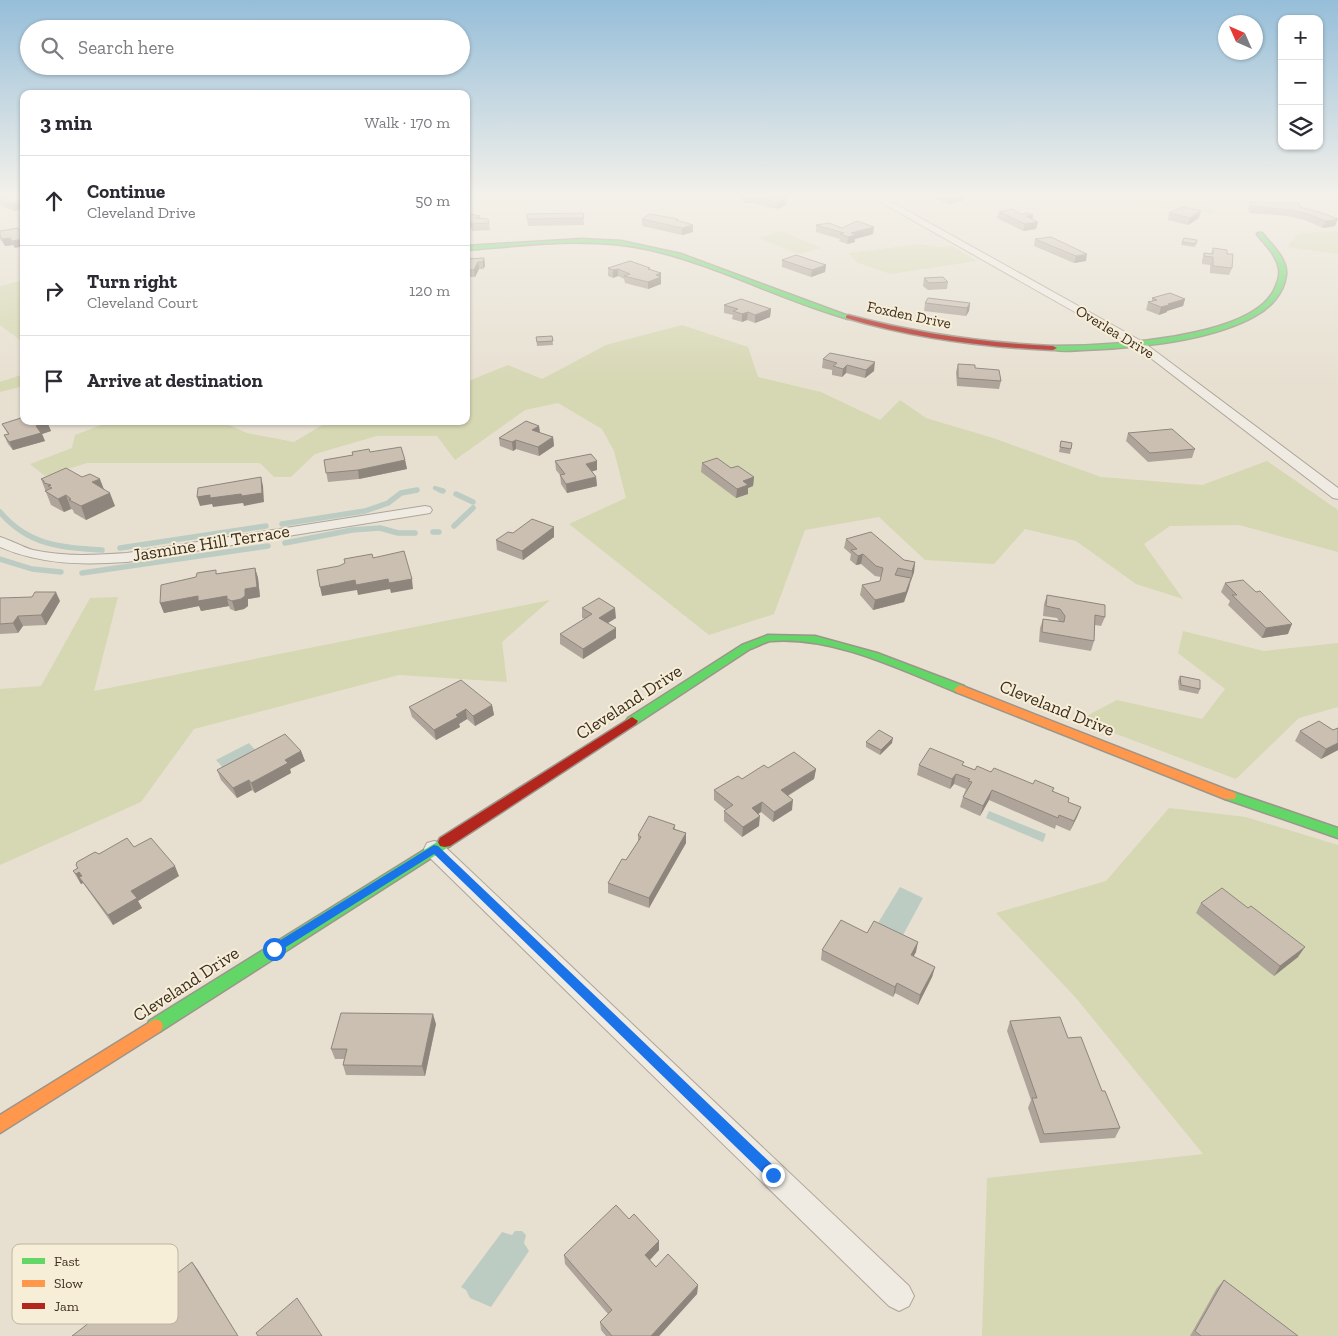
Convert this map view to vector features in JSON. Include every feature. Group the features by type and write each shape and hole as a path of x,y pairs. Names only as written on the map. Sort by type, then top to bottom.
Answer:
{"street":[{"name":"Foxden Drive","path":"685,258 814,306 897,330 953,340 1022,347 1065,348 1139,344 1172,340 1216,330 1252,314 1269,302 1279,290 1284,273 1279,258"},
{"name":"Overlea Drive","path":"986,258 1139,344 1338,495"},
{"name":"Jasmine Hill Terrace","path":"0,542 21,552 49,558 105,560 425,510"},
{"name":"Cleveland Drive","path":"0,1125 434,849 746,647 768,638 811,638 873,654 1231,796 1338,834"},
{"path":"434,849 899,1296"}],"green space":[{"path":"853,258 973,258 977,261 891,274 858,263"},
{"path":"20,281 20,340 0,325 0,286"},
{"path":"682,325 748,347 758,377 821,392 880,420 900,400 926,418 993,438 1101,477 1202,485 1267,461 1338,510 1338,552 1239,525 1170,526 1144,544 1183,599 1136,584 1076,541 1025,529 994,564 925,560 879,517 805,530 774,614 709,635 569,524 626,498 614,451 602,429 558,403 525,410 455,460 437,436 377,436 315,454 291,477 274,477 260,463 87,463 45,476 30,464 72,448 75,435 101,425 229,425 247,433 294,442 322,425 470,425 470,380 508,365 542,379 606,345"},
{"path":"20,375 20,387 0,392 0,382"},
{"path":"118,597 94,691 550,600 502,642 507,682 399,675 194,729 141,802 0,865 0,689 41,686 90,598"},
{"path":"1183,631 1264,651 1338,643 1338,707 1299,718 1236,779 1079,720 1117,700 1202,719 1225,689 1178,653"},
{"path":"1169,808 1246,817 1338,845 1338,1336 982,1336 987,1178 1203,1154 1076,998 996,913 1106,881"}],"shaded area":[{"path":"249,743 258,753 225,770 216,760"},
{"path":"989,811 1046,834 1043,842 986,818"},
{"path":"900,887 923,898 903,935 878,923"},
{"path":"515,1231 522,1231 526,1235 524,1243 529,1251 491,1307 470,1298 466,1290 461,1287 502,1232 512,1235"}],"building":[{"path":"484,258 483,262 478,262 474,270 470,270 470,259"},
{"path":"806,258 826,265 812,270 782,260"},
{"path":"1213,258 1233,258 1232,268 1213,266"},
{"path":"630,261 661,273 656,275 661,277 648,282 624,276 630,274 618,269 608,268"},
{"path":"943,277 948,282 929,283 924,278"},
{"path":"1170,293 1185,299 1161,307 1148,302 1157,300 1152,298"},
{"path":"928,298 970,303 967,308 925,303"},
{"path":"741,299 771,309 755,315 748,312 742,314 733,311 738,309 724,305"},
{"path":"552,336 553,341 537,342 536,337"},
{"path":"830,353 875,362 866,370 847,365 843,369 833,366 837,363 823,359"},
{"path":"958,364 999,370 1001,381 958,378"},
{"path":"20,418 20,425 39,425 36,426 41,433 9,442 4,435 9,434 2,424"},
{"path":"526,421 539,426 532,430 553,437 538,447 516,440 512,442 499,438"},
{"path":"1172,429 1195,449 1150,453 1128,433"},
{"path":"1061,441 1072,443 1071,449 1060,447"},
{"path":"401,447 405,460 358,470 326,473 324,460 353,455 352,452 369,449 370,452"},
{"path":"591,454 597,461 586,464 596,477 566,484 560,475 565,474 555,461"},
{"path":"717,458 731,468 738,466 754,477 743,481 748,485 737,489 702,463"},
{"path":"66,468 82,477 90,474 100,479 92,482 110,493 81,506 69,500 71,499 66,495 58,499 45,491 52,488 48,486 51,485 44,483 41,479"},
{"path":"261,477 262,493 210,498 210,495 197,497 198,488"},
{"path":"532,519 554,527 522,551 496,540 508,532 513,533"},
{"path":"871,532 904,560 915,562 912,571 898,568 895,575 911,578 906,592 875,600 862,585 880,581 883,568 876,566 863,554 858,556 851,550 857,549 846,539"},
{"path":"404,551 412,579 389,583 388,579 356,585 355,580 320,587 317,570 339,566 345,563 344,559 372,554 373,558"},
{"path":"255,568 257,587 245,589 245,596 241,599 232,601 227,599 227,596 198,601 198,596 160,603 161,585 196,577 197,573 216,570 216,574"},
{"path":"1243,580 1256,592 1260,591 1292,624 1266,628 1232,595 1237,595 1225,583"},
{"path":"35,592 56,592 41,615 18,616 13,623 0,624 0,598 32,597"},
{"path":"1047,595 1105,605 1105,617 1095,615 1094,641 1042,632 1043,619 1064,622 1065,616 1060,609 1046,606"},
{"path":"599,598 615,608 599,618 616,628 583,649 560,634 592,614 582,608"},
{"path":"1180,676 1200,680 1200,689 1181,685"},
{"path":"461,680 492,705 473,716 466,709 456,715 458,717 434,730 409,707"},
{"path":"1319,721 1333,730 1338,728 1338,743 1326,749 1300,731"},
{"path":"879,730 893,738 881,750 866,742"},
{"path":"285,734 301,751 285,760 288,763 251,783 249,780 233,788 217,770"},
{"path":"930,748 964,762 962,765 975,770 977,766 991,772 994,768 1033,784 1035,780 1054,788 1052,791 1069,798 1068,802 1081,807 1074,821 1059,815 1058,818 992,790 983,806 963,797 972,782 968,781 970,779 956,774 952,779 919,765"},
{"path":"794,752 816,769 781,790 793,800 774,812 762,802 752,808 760,816 743,827 724,811 733,805 714,790 738,776 742,779 764,765 768,768"},
{"path":"649,816 675,825 673,829 686,833 649,898 608,883 622,859 626,860 641,837 638,835"},
{"path":"127,838 134,847 151,838 175,866 131,891 137,898 108,915 79,877 82,876 79,872 76,874 73,871 78,868 77,862 95,852 99,854"},
{"path":"1222,888 1248,908 1251,906 1305,947 1280,966 1201,903"},
{"path":"841,920 867,933 874,921 918,942 911,955 935,967 920,995 897,983 895,987 822,950"},
{"path":"341,1013 433,1014 422,1066 343,1065 347,1049 331,1049"},
{"path":"1060,1017 1068,1038 1081,1037 1102,1091 1105,1091 1120,1128 1044,1134 1032,1098 1037,1098 1010,1021"},
{"path":"616,1205 629,1219 634,1214 659,1241 645,1255 656,1267 668,1254 698,1285 651,1336 612,1336 600,1322 612,1310 564,1255"},
{"path":"192,1262 238,1336 72,1336 88,1324 178,1324 178,1273"},
{"path":"1224,1280 1298,1336 1201,1336 1195,1331"},
{"path":"297,1298 322,1336 258,1336 256,1333"}],"waterway":[{"path":"435,488 443,491 440,490"},
{"path":"282,524 365,511 388,503 401,493 417,490 411,491"},
{"path":"456,494 473,502"},
{"path":"454,526 473,508"},
{"path":"0,512 22,532 46,543 73,548 102,550"},
{"path":"120,548 266,526"},
{"path":"285,543 352,530 380,528 398,533 415,533"},
{"path":"433,532 439,532"},
{"path":"82,573 268,546"},
{"path":"0,559 32,569 61,572"}],"traffic: fast":[{"path":"687,258 848,317"},
{"path":"1053,348 1108,347 1184,337 1221,327 1253,315 1274,298 1283,276 1279,258"},
{"path":"632,721 746,647 768,638 811,638 873,655 960,689"},
{"path":"1230,796 1338,833"},
{"path":"155,1026 445,842"}],"traffic: slow":[{"path":"960,689 1230,796"},
{"path":"0,1125 155,1026"}],"traffic: jam":[{"path":"848,317 898,330 975,343 1053,348"},
{"path":"445,842 632,721"}],"route":[{"path":"274,949 434,849 773,1175"}]}
